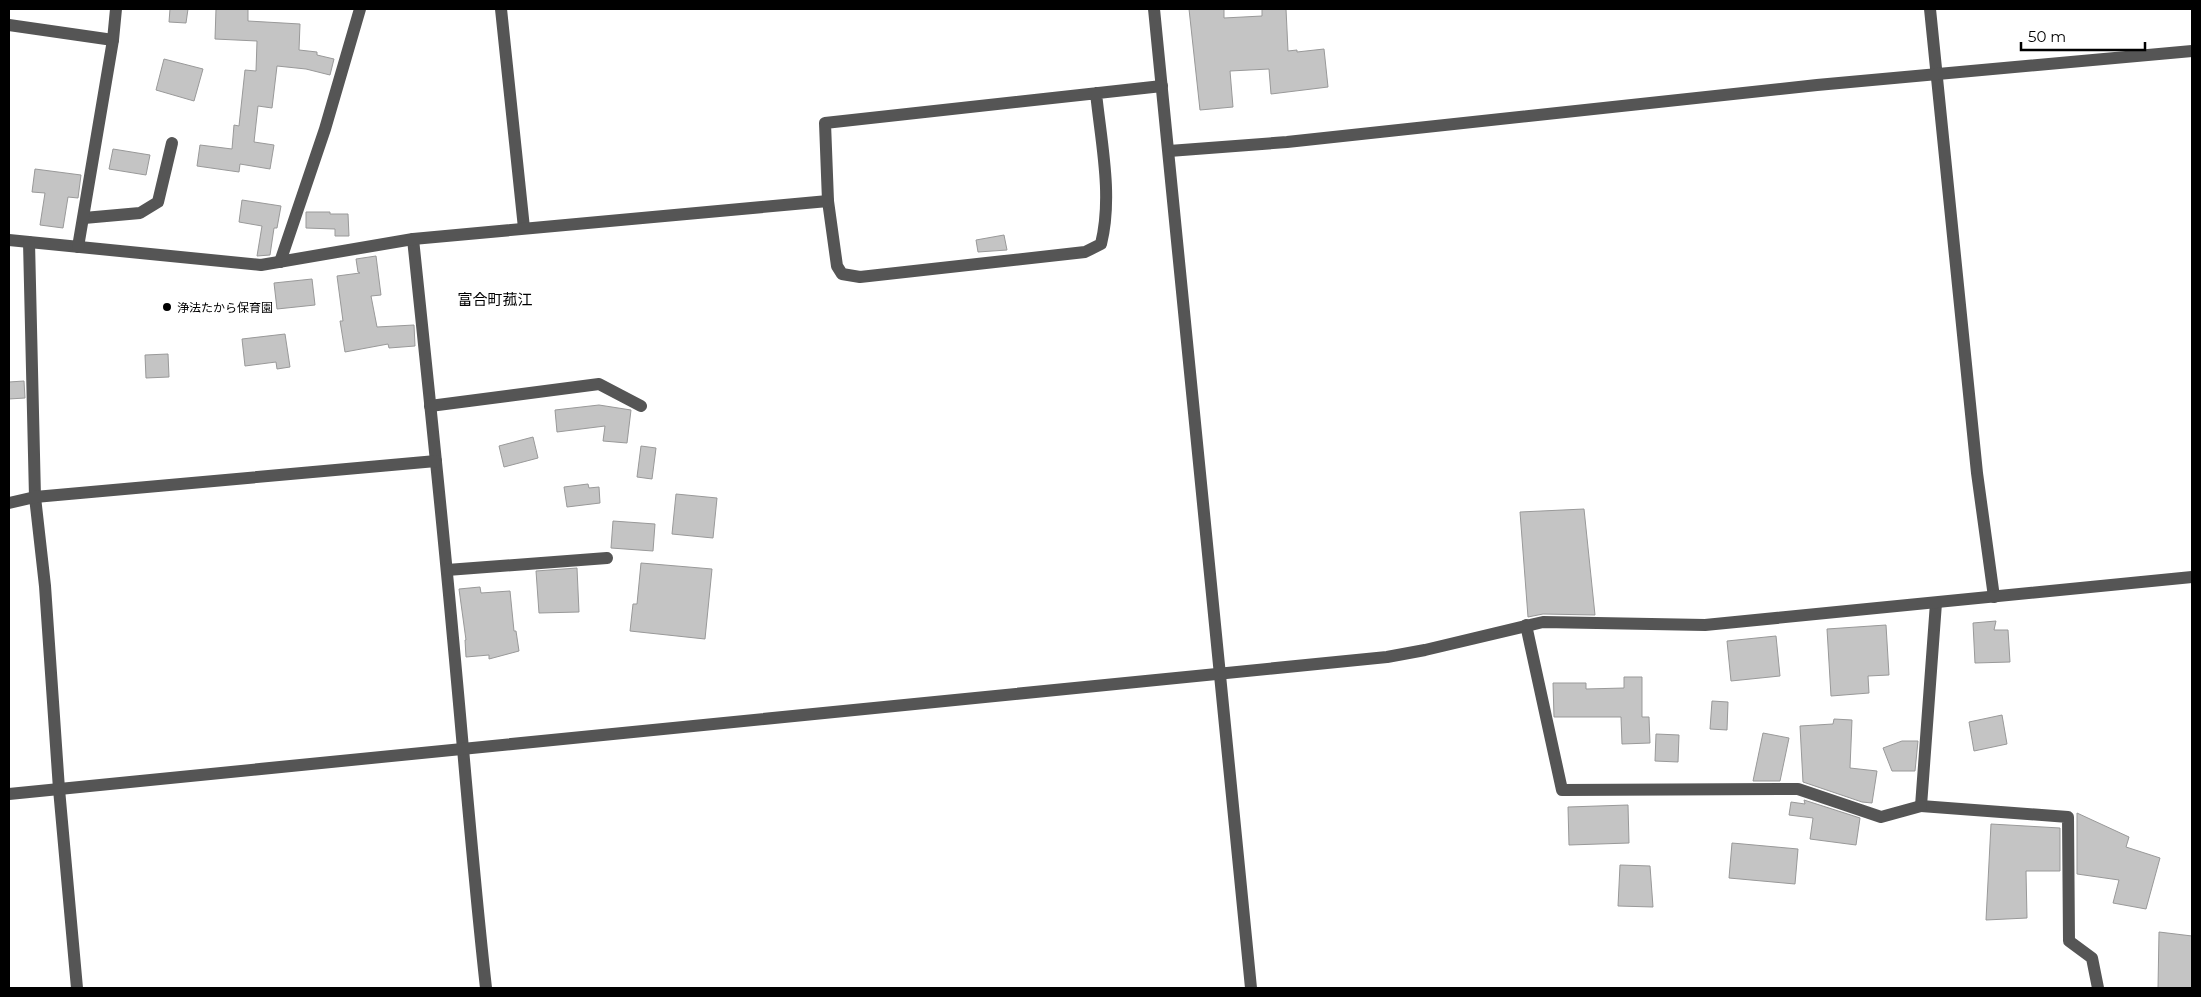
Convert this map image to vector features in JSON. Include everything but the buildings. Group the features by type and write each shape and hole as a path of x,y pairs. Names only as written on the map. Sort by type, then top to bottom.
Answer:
{"street":[{"path":"78,247 113,40 116,9"},
{"path":"280,262 325,129 360,9"},
{"path":"501,9 524,228"},
{"path":"1154,9 1220,674 1224,731 1251,988"},
{"path":"1930,9 1977,473 1994,597"},
{"path":"9,25 113,40"},
{"path":"1169,151 1287,142 1807,86 2192,51"},
{"path":"1096,93 1106,189 1106,226 1101,244 1085,252 849,277 842,274 837,266 828,201 825,123 1096,93 1162,86"},
{"path":"84,218 140,213 158,202 172,144"},
{"path":"9,240 261,265 413,239 828,201"},
{"path":"413,239 447,570 464,749 466,800 486,988"},
{"path":"29,242 35,497 45,586 59,789 77,988"},
{"path":"430,406 599,384 641,406"},
{"path":"9,503 35,497 436,461"},
{"path":"447,570 607,558"},
{"path":"9,794 1387,657 1543,622 1705,625 2192,577"},
{"path":"1921,806 1936,603"},
{"path":"1526,625 1562,790 1798,789 1881,817 1921,806 2068,817 2069,940 2092,958 2098,988"}],"place":[{"name":"浄法たから保育園","path":"167,307"}],"district":[{"name":"富合町菰江","path":"495,299"}]}
